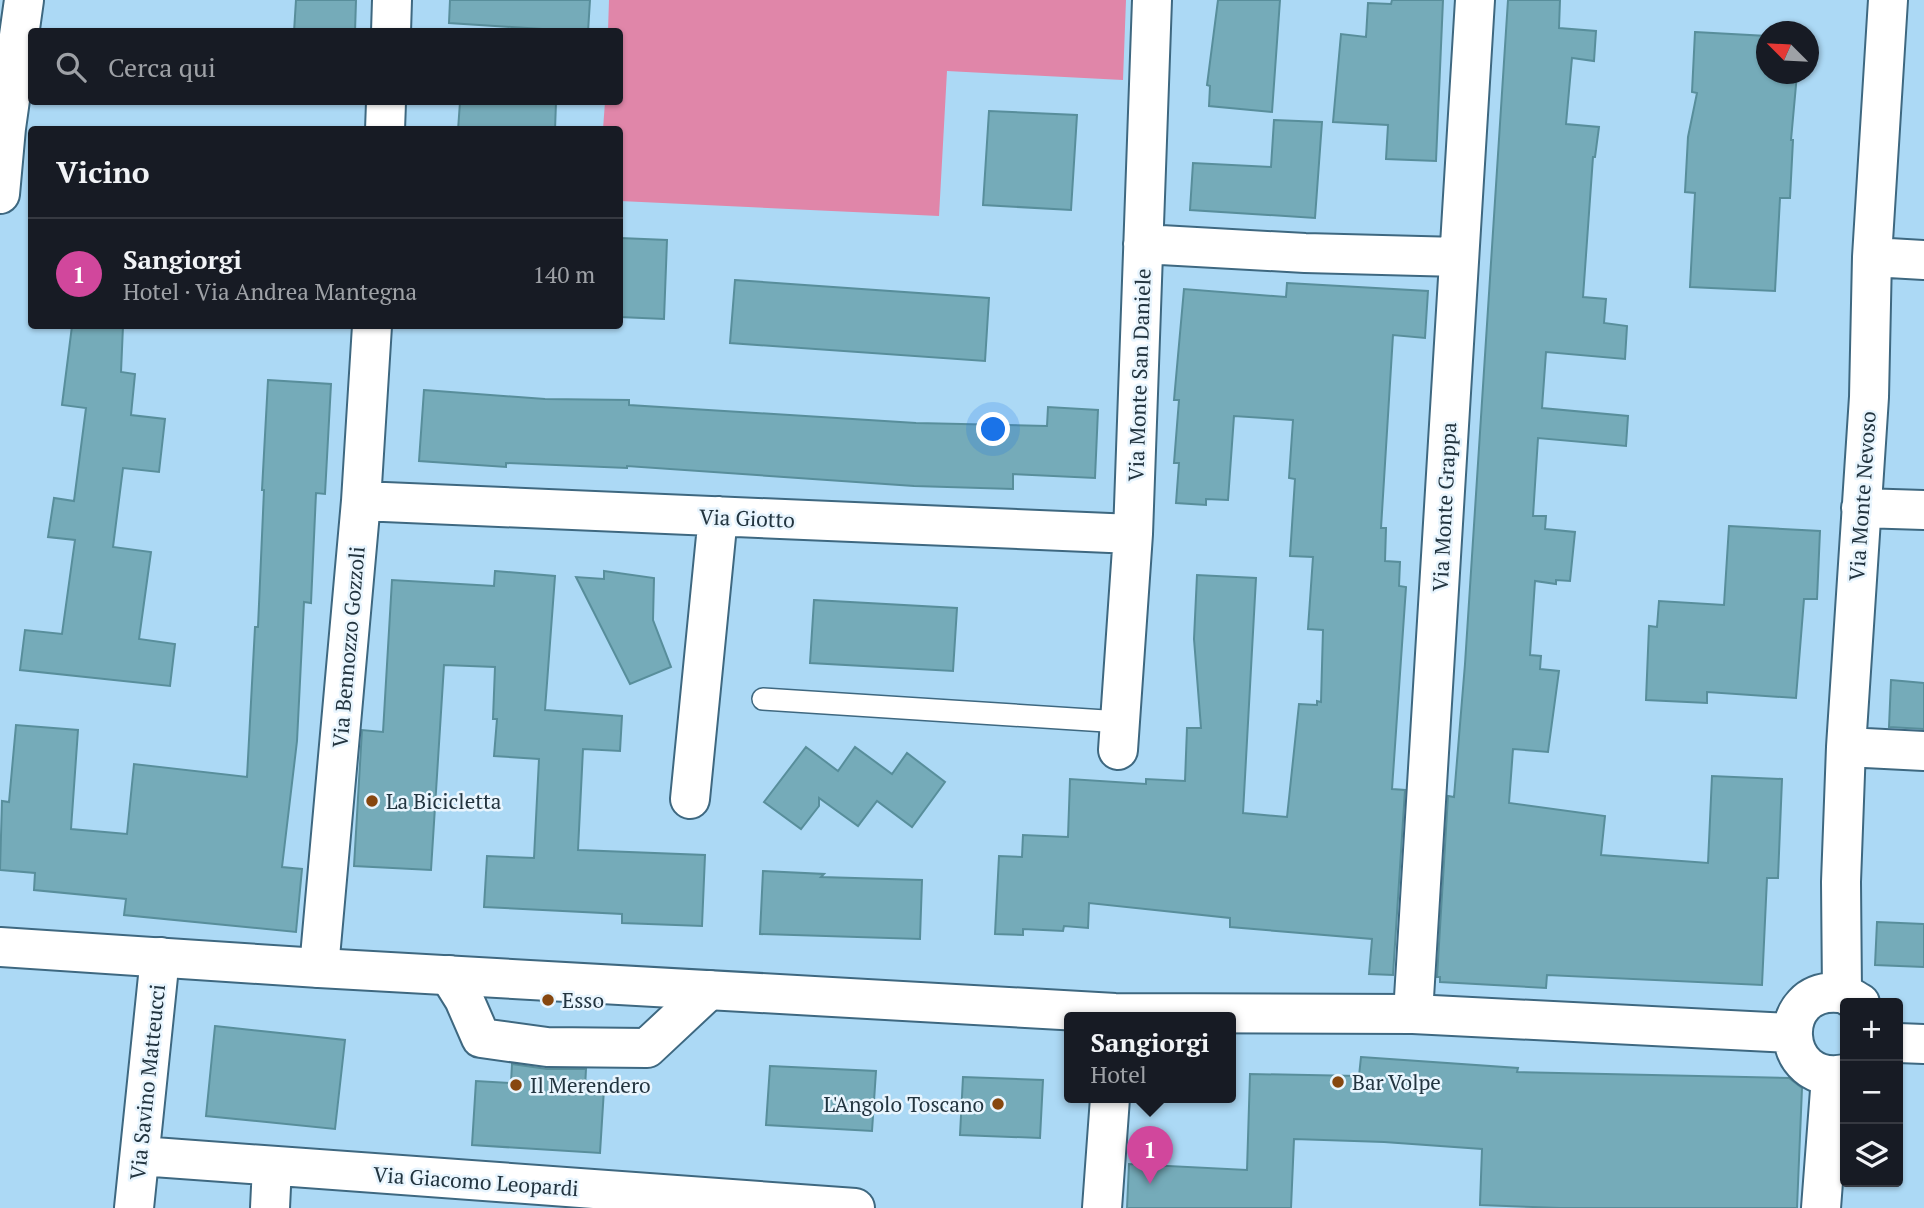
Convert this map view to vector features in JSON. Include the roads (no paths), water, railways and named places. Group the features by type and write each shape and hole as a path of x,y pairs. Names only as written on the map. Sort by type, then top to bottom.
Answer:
{"street":[{"path":"0,194 13,129 24,0"},
{"path":"390,28 392,0"},
{"name":"Via Monte San Daniele","path":"1120,736 1133,534 1152,0"},
{"name":"Via Monte Grappa","path":"1413,1014 1475,0"},
{"name":"Via Monte Nevoso","path":"1851,998 1841,882 1846,747 1869,397 1872,257 1888,0"},
{"path":"385,126 386,105"},
{"path":"1143,244 1305,253 1459,257"},
{"path":"1872,257 1924,260"},
{"name":"Via Bennozzo Gozzoli","path":"319,968 361,501 372,329"},
{"name":"Via Giotto","path":"361,501 1133,534"},
{"path":"1861,508 1924,510"},
{"path":"690,799 718,516"},
{"path":"1846,747 1924,751"},
{"path":"0,947 1064,1013"},
{"name":"Via Savino Matteucci","path":"134,1208 160,957"},
{"path":"449,975 464,999 481,1038 547,1046 647,1048 709,990"},
{"path":"1821,1208 1838,1076 1806,1066 1794,1048 1791,1033 1796,1015 1806,1003 1817,996 1851,998"},
{"path":"1236,1015 1413,1014 1791,1033"},
{"path":"1903,1043 1924,1044"},
{"path":"1102,1208 1110,1103"},
{"name":"Via Giacomo Leopardi","path":"139,1156 272,1166 507,1196 855,1208"},
{"path":"270,1208 272,1166"}],"lane":[{"path":"763,699 1120,736"}],"place":[{"name":"La Bicicletta","path":"372,801"},
{"name":"Esso","path":"548,1000"},
{"name":"Bar Volpe","path":"1338,1082"},
{"name":"Il Merendero","path":"516,1085"},
{"name":"L'Angolo Toscano","path":"998,1104"},
{"name":"Sangiorgi","path":"1150,1184"}]}
